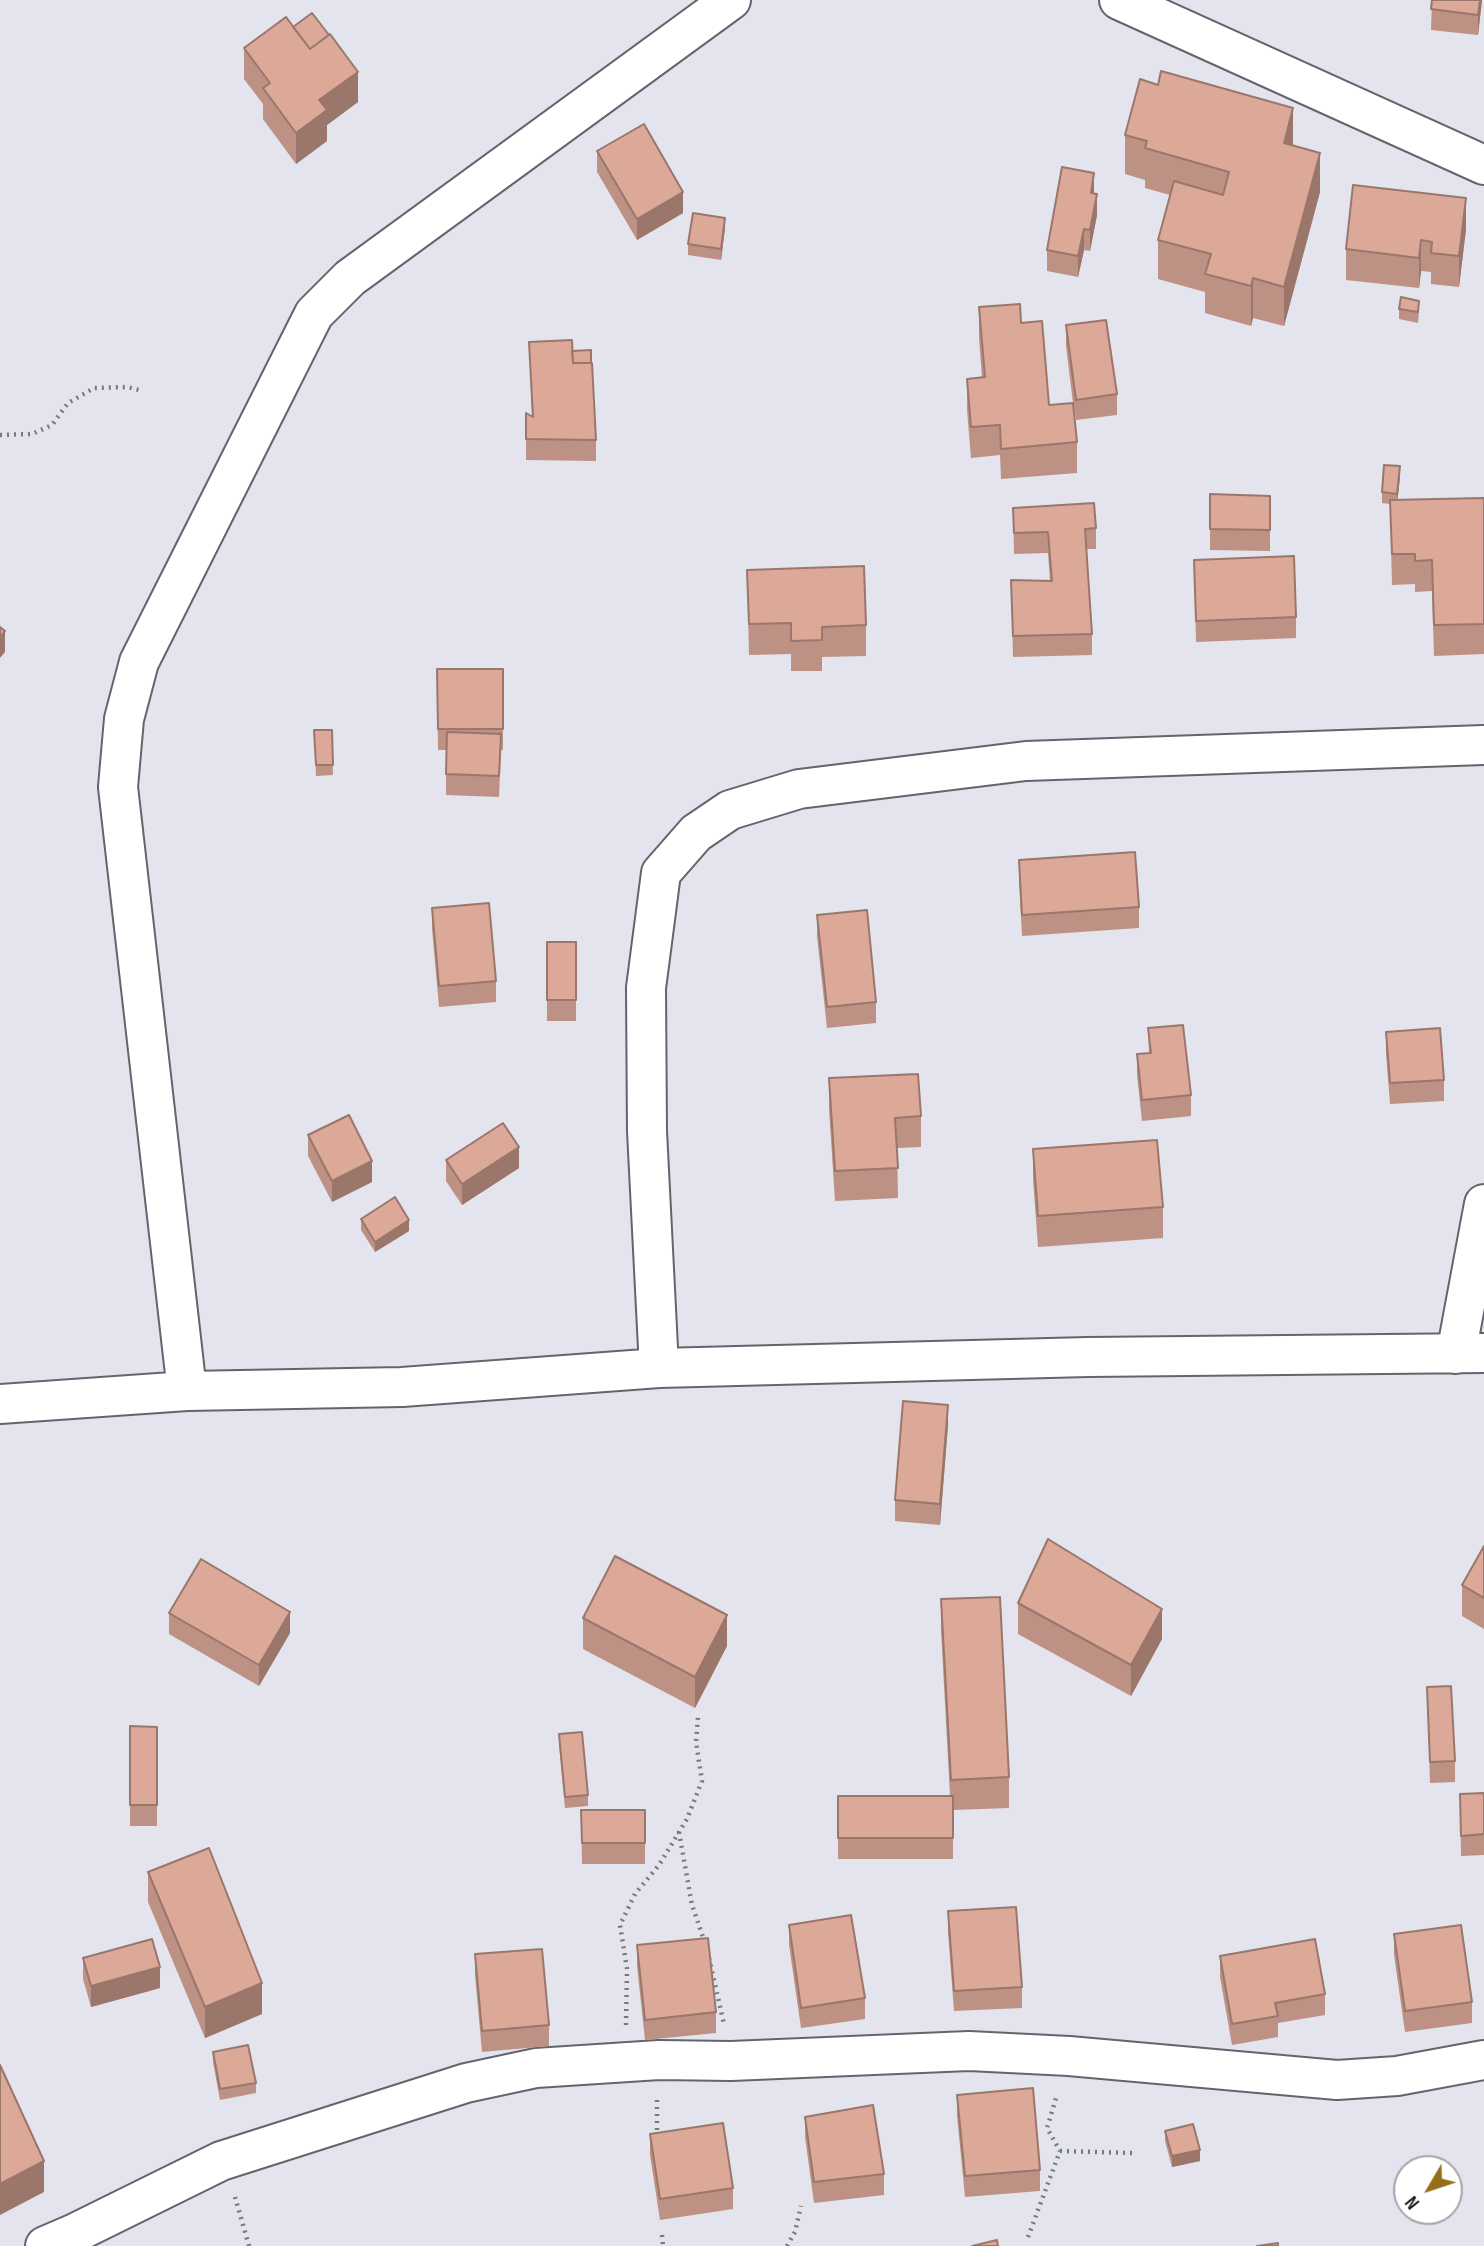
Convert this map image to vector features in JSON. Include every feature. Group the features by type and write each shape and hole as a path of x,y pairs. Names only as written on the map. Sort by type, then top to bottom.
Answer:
{"street":[{"path":"1119,0 1484,165"},
{"path":"187,1391 118,787 124,719 139,662 314,314 350,278 719,3"},
{"path":"659,1368 647,1132 646,988 661,873 696,833 730,810 799,789 1013,762 1484,745"},
{"path":"0,1404 187,1391 402,1387 659,1368 1088,1357 1470,1354 1484,1204"},
{"path":"45,2246 221,2161 477,2081 536,2068 642,2061 731,2061 970,2051 1069,2056 1337,2080 1397,2076 1484,2060"}],"path":[{"path":"0,435 32,434 52,425 68,403 94,388 127,387 139,390"},
{"path":"657,2147 620,1926 635,1894 659,1865 687,1819 702,1780 696,1742 698,1717"},
{"path":"679,1831 692,1905 705,1940 731,2061"},
{"path":"1028,2237 1060,2151 1047,2128 1069,2056"},
{"path":"1060,2151 1132,2153"},
{"path":"221,2161 249,2246"},
{"path":"787,2246 795,2232 801,2206"},
{"path":"662,2235 663,2246"}],"building":[{"path":"1432,0 1480,0 1478,15 1431,9"},
{"path":"312,13 329,35 310,49 293,27"},
{"path":"286,17 310,49 330,34 358,72 319,100 327,110 296,133 263,88 270,83 244,48"},
{"path":"1161,71 1293,108 1284,143 1320,153 1284,287 1253,278 1251,286 1205,274 1211,254 1158,240 1174,181 1223,195 1229,172 1145,148 1147,141 1125,135 1140,79 1158,85"},
{"path":"644,124 683,192 637,219 597,151"},
{"path":"1062,167 1094,173 1091,193 1097,194 1090,230 1084,229 1078,256 1047,250"},
{"path":"1353,185 1466,198 1459,256 1431,253 1432,242 1421,240 1419,258 1346,249"},
{"path":"693,213 725,218 721,249 688,244"},
{"path":"1401,297 1419,301 1418,312 1399,309"},
{"path":"1020,304 1021,323 1042,321 1049,405 1073,403 1077,442 1001,449 1000,425 971,427 967,379 985,377 979,307"},
{"path":"1106,320 1117,394 1076,400 1066,325"},
{"path":"572,340 573,363 592,363 596,440 526,439 526,413 533,417 529,342"},
{"path":"591,350 591,363 573,363 572,351"},
{"path":"1384,465 1400,466 1397,494 1382,492"},
{"path":"1210,494 1270,496 1270,530 1210,529"},
{"path":"1484,498 1484,624 1434,625 1432,560 1415,561 1415,554 1392,554 1390,500"},
{"path":"1094,503 1096,528 1085,529 1092,634 1013,636 1011,580 1052,581 1048,532 1014,533 1013,508"},
{"path":"1294,556 1296,617 1196,621 1194,560"},
{"path":"864,566 866,625 822,627 822,640 791,641 791,623 749,624 747,570"},
{"path":"437,669 503,669 503,729 438,729"},
{"path":"314,730 332,730 333,765 316,765"},
{"path":"447,732 501,734 499,776 446,774"},
{"path":"1135,852 1139,907 1022,915 1019,860"},
{"path":"489,903 496,981 439,986 432,908"},
{"path":"867,910 876,1002 827,1007 817,915"},
{"path":"547,942 576,942 576,1000 547,1000"},
{"path":"1183,1025 1191,1095 1142,1100 1137,1054 1151,1053 1148,1028"},
{"path":"1440,1028 1444,1080 1390,1083 1386,1032"},
{"path":"918,1074 921,1116 895,1118 898,1168 835,1171 829,1078"},
{"path":"349,1115 372,1161 332,1181 308,1135"},
{"path":"503,1123 519,1147 462,1184 446,1160"},
{"path":"1157,1140 1163,1207 1038,1216 1033,1149"},
{"path":"395,1197 409,1220 375,1242 361,1219"},
{"path":"903,1401 948,1405 940,1504 895,1500"},
{"path":"1048,1539 1162,1609 1131,1665 1018,1603"},
{"path":"1484,1546 1484,1598 1462,1585"},
{"path":"615,1556 727,1615 695,1677 583,1618"},
{"path":"201,1559 290,1612 259,1665 169,1613"},
{"path":"1000,1597 1009,1777 951,1780 941,1599"},
{"path":"1451,1686 1455,1761 1430,1762 1427,1687"},
{"path":"130,1726 157,1727 157,1805 130,1805"},
{"path":"582,1732 588,1795 565,1797 559,1734"},
{"path":"1484,1793 1484,1834 1461,1836 1460,1794"},
{"path":"838,1796 953,1796 953,1838 838,1838"},
{"path":"581,1810 645,1810 645,1843 582,1843"},
{"path":"209,1848 262,1983 205,2007 148,1872"},
{"path":"1016,1907 1022,1987 954,1991 948,1911"},
{"path":"851,1915 865,1998 801,2008 789,1925"},
{"path":"1461,1925 1472,2002 1405,2011 1394,1934"},
{"path":"708,1938 716,2012 645,2020 637,1945"},
{"path":"152,1939 160,1967 91,1986 83,1958"},
{"path":"1315,1939 1325,1994 1275,2003 1278,2016 1232,2024 1220,1956"},
{"path":"542,1949 549,2025 482,2031 475,1954"},
{"path":"248,2045 256,2083 220,2089 213,2052"},
{"path":"0,2065 44,2161 0,2184"},
{"path":"1033,2088 1040,2170 965,2176 957,2095"},
{"path":"873,2105 884,2174 814,2182 805,2117"},
{"path":"723,2123 733,2188 660,2199 650,2134"},
{"path":"1193,2124 1200,2150 1172,2156 1165,2131"},
{"path":"997,2240 998,2246 972,2246"},
{"path":"1278,2243 1278,2246 1257,2246"}]}
